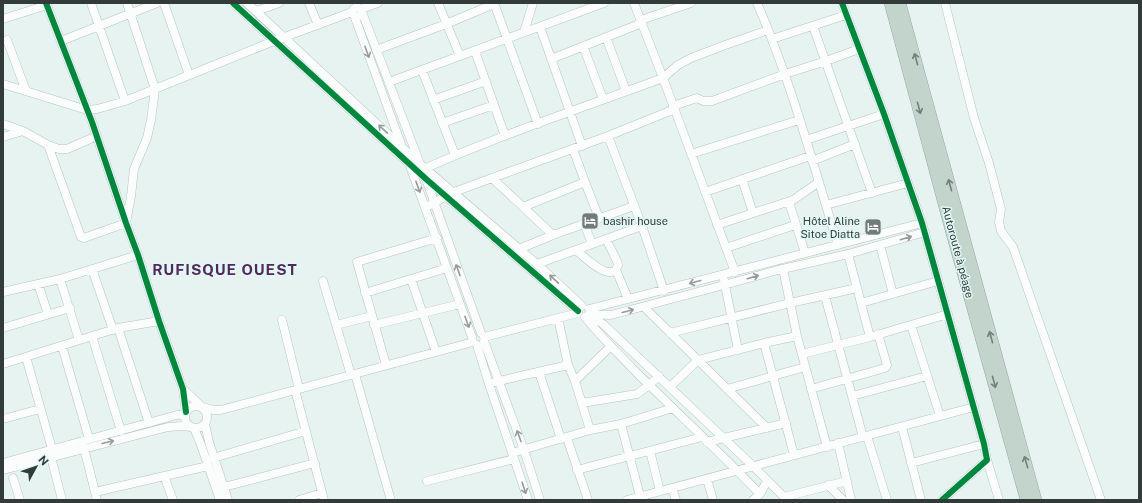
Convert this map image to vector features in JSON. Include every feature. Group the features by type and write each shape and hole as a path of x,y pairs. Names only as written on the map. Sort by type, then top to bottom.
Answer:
{"highway":[{"name":"Autoroute à péage","path":"890,3 1026,500"},
{"path":"900,3 1036,500"}],"street":[{"path":"91,3 125,101"},
{"path":"126,223 134,169 147,138 155,89 127,3"},
{"path":"61,41 98,25 157,3"},
{"path":"164,3 189,75"},
{"path":"233,3 426,179 516,257 584,312 603,324 786,499 847,480"},
{"path":"247,3 423,166 537,264 584,312 597,332 760,494"},
{"path":"256,11 279,3"},
{"path":"309,3 318,25"},
{"path":"3,84 87,110 97,109 125,101 356,9 378,3"},
{"path":"438,3 460,56"},
{"path":"524,32 533,3"},
{"path":"389,82 540,27 592,5 604,3"},
{"path":"634,3 735,272"},
{"path":"551,59 692,3"},
{"path":"757,3 785,74 838,245"},
{"path":"842,3 884,114 925,232 999,500"},
{"path":"945,3 974,118 1001,209 999,222 1001,231 1013,247 1101,500"},
{"path":"3,19 47,4 97,136 183,389 186,423 192,427 220,500"},
{"path":"376,50 446,24 494,4 538,124"},
{"path":"356,9 376,50 423,166 478,339 488,384 528,500"},
{"path":"356,9 390,116 426,207 460,304 498,381 524,450 540,500"},
{"path":"772,40 846,15"},
{"path":"813,26 872,193"},
{"path":"540,27 582,146"},
{"path":"423,166 663,78 678,65 691,58 768,30"},
{"path":"606,37 626,91"},
{"path":"8,40 26,91"},
{"path":"583,46 603,100"},
{"path":"426,207 454,192 608,136 697,98 703,101 712,101 859,49"},
{"path":"475,51 505,136"},
{"path":"422,70 455,155"},
{"path":"433,100 486,81"},
{"path":"442,123 494,105"},
{"path":"390,116 401,112"},
{"path":"806,140 884,114"},
{"path":"691,154 799,120"},
{"path":"3,124 23,131 48,145 59,149 67,148 97,136"},
{"path":"3,137 23,131"},
{"path":"608,136 642,226 664,291"},
{"path":"705,192 855,144"},
{"path":"48,145 81,237 84,238 126,223"},
{"path":"573,148 599,218"},
{"path":"492,178 552,235"},
{"path":"742,179 753,213"},
{"path":"522,206 585,182"},
{"path":"717,225 788,202 797,198 819,182"},
{"path":"826,205 908,183"},
{"path":"788,202 805,254"},
{"path":"516,257 519,249 584,223 634,206"},
{"path":"584,223 592,244"},
{"path":"3,470 89,439 185,413 192,406 196,405 214,410 222,410 436,352 478,339 922,223"},
{"path":"726,248 795,225"},
{"path":"537,264 642,226"},
{"path":"584,312 611,315 780,269 848,254 925,232"},
{"path":"386,365 357,263 358,261 437,238"},
{"path":"606,239 617,261 618,265 616,270 628,300"},
{"path":"880,245 893,294"},
{"path":"576,250 600,269 606,272 616,270"},
{"path":"811,389 884,368 887,365 861,303 848,254"},
{"path":"3,292 60,279 138,255"},
{"path":"776,261 780,269 790,303 797,336 827,447"},
{"path":"365,293 447,268"},
{"path":"92,269 116,329 149,423"},
{"path":"723,275 738,350"},
{"path":"60,279 79,340"},
{"path":"411,279 436,352"},
{"path":"324,281 336,325 353,374 390,497"},
{"path":"861,303 938,281"},
{"path":"38,284 48,314"},
{"path":"670,333 857,288"},
{"path":"825,296 852,396 887,500"},
{"path":"374,325 460,304"},
{"path":"644,307 766,428"},
{"path":"3,328 70,308"},
{"path":"802,354 948,314"},
{"path":"336,325 372,316"},
{"path":"558,318 568,365 575,381 590,430"},
{"path":"282,320 306,431 323,497 299,500"},
{"path":"3,364 116,329 159,321"},
{"path":"911,324 940,416"},
{"path":"92,336 121,431"},
{"path":"670,387 698,360 797,336"},
{"path":"764,343 794,455"},
{"path":"62,346 89,439"},
{"path":"575,381 611,346"},
{"path":"26,357 62,500"},
{"path":"488,384 568,365"},
{"path":"727,389 805,367"},
{"path":"539,372 588,500"},
{"path":"582,403 637,394 658,376"},
{"path":"852,396 927,376"},
{"path":"183,389 206,411 208,415 206,435 228,500"},
{"path":"627,500 974,407"},
{"path":"427,481 513,456 524,450 590,430 621,424 673,408"},
{"path":"3,419 40,409"},
{"path":"3,463 84,448 168,427 201,427 222,410"},
{"path":"690,425 700,416"},
{"path":"577,470 650,451 723,438 786,423"},
{"path":"621,424 630,456 638,498"},
{"path":"902,427 921,500"},
{"path":"213,458 306,431"},
{"path":"838,444 851,500"},
{"path":"911,463 984,444"},
{"path":"84,448 96,496 164,476 208,466"},
{"path":"650,451 660,491"},
{"path":"947,498 987,460"},
{"path":"224,487 315,463"},
{"path":"164,476 173,500"},
{"path":"14,478 20,500"},
{"path":"707,479 713,500"},
{"path":"753,500 760,494 767,481"},
{"path":"828,486 843,500"},
{"path":"672,488 676,500"}],"cycle path":[{"path":"46,3 92,122 138,255 183,389 186,412"},
{"path":"233,3 426,179 578,311"},
{"path":"842,3 884,114 922,223 984,444 987,460 942,500"}],"place":[{"name":"bashir house","path":"590,221"},
{"name":"Hôtel Aline Sitoe Diatta","path":"873,227"}],"district":[{"name":"RUFISQUE OUEST","path":"225,269"}]}
